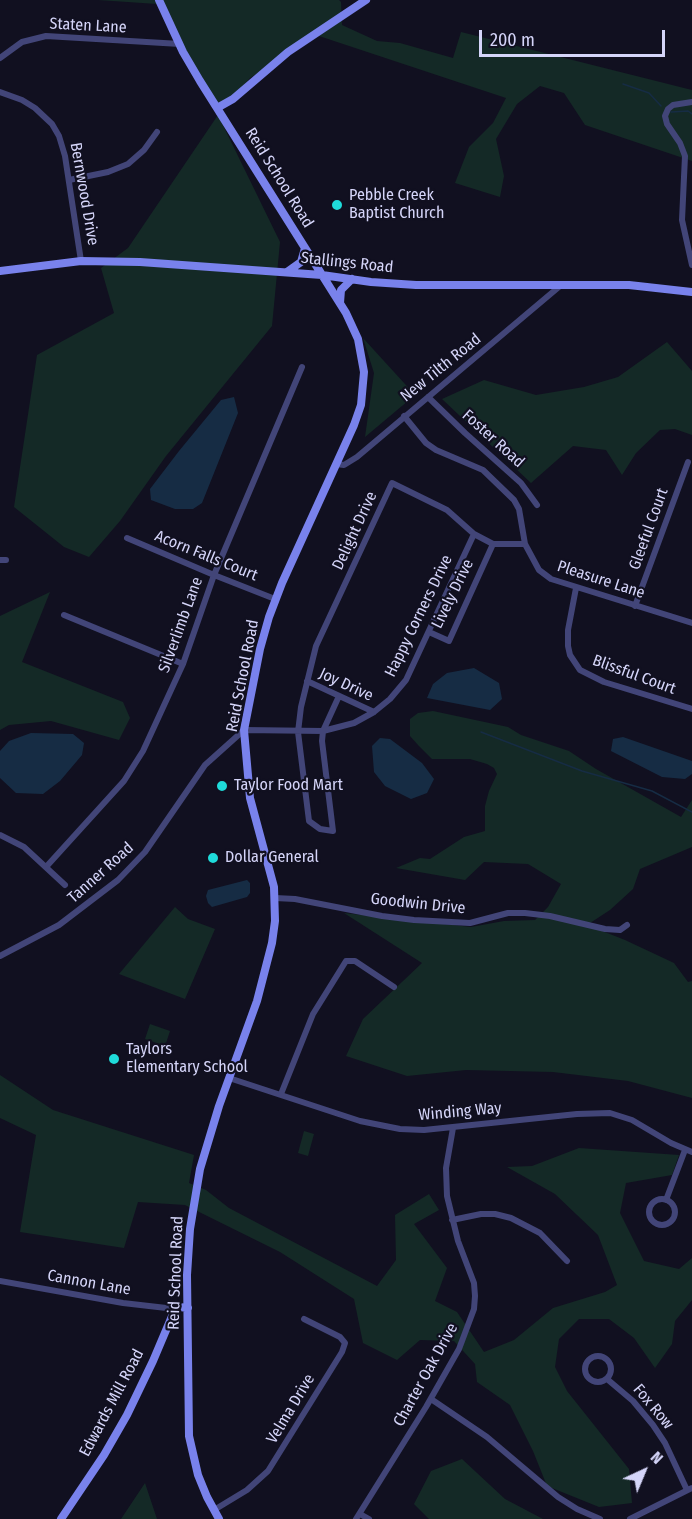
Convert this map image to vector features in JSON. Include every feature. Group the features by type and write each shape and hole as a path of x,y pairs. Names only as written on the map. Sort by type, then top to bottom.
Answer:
{"street":[{"name":"Reid School Road","path":"159,0 180,44 217,108 340,303 358,339 363,361 364,383 358,414 275,599 260,649 244,730 250,798 275,898 275,921 269,959 257,1000 208,1139 195,1195 187,1275 189,1436 198,1475 219,1519"},
{"path":"217,108 233,99 288,52 366,0"},
{"name":"Staten Lane","path":"1,55 22,42 46,36 180,44"},
{"name":"Bernwood Drive","path":"0,92 29,104 52,124 61,141 81,261"},
{"path":"692,102 673,105 665,116 685,156 682,220 692,265"},
{"path":"69,180 108,172 128,164 144,150 157,132"},
{"path":"287,272 301,262 304,248"},
{"name":"Stallings Road","path":"0,271 81,261 140,262 287,272 417,285 629,285 692,292"},
{"path":"340,303 341,290 352,279"},
{"name":"New Tilth Road","path":"336,464 350,463 561,286"},
{"name":"Silverlimb Lane","path":"46,867 124,781 143,751 183,664 214,575 302,367"},
{"name":"Foster Road","path":"428,397 521,483 537,505"},
{"name":"Pleasure Lane","path":"404,416 436,450 483,470 500,484 519,509 525,544 539,570 550,579 692,623"},
{"name":"Gleeful Court","path":"635,606 688,462"},
{"name":"Delight Drive","path":"323,731 333,831 320,829 309,821 298,732 316,646 392,483 447,510 474,534 493,544 525,544"},
{"name":"Happy Corners Drive","path":"244,730 323,731 354,723 374,712 390,699 406,680 474,534"},
{"name":"Acorn Falls Court","path":"127,538 275,599"},
{"name":"Lively Drive","path":"429,632 449,641 493,544"},
{"name":"Blissful Court","path":"576,588 568,630 568,646 570,655 580,670 604,682 692,709"},
{"path":"64,615 183,664"},
{"name":"Joy Drive","path":"307,681 374,712"},
{"path":"323,731 339,696"},
{"name":"Tanner Road","path":"0,956 59,925 118,880 145,852 205,765 244,730"},
{"path":"0,835 24,847 65,885"},
{"name":"Goodwin Drive","path":"275,898 414,920 470,923 514,913 550,916 605,929 620,930 627,925"},
{"path":"281,1094 313,1014 346,961 355,961 394,987"},
{"name":"Winding Way","path":"229,1078 360,1121 413,1130 453,1128 577,1114 610,1113 632,1120 689,1151"},
{"name":"Charter Oak Drive","path":"358,1516 431,1399 459,1349 475,1302 474,1283 452,1220 447,1196 447,1159 453,1128"},
{"path":"666,1200 689,1151"},
{"path":"657,1200 666,1200 673,1206 675,1215 670,1222 657,1224 651,1219 651,1206 657,1200"},
{"path":"452,1220 488,1214 511,1218 540,1233 567,1261"},
{"name":"Cannon Lane","path":"0,1281 123,1303 175,1309"},
{"path":"175,1309 188,1308"},
{"name":"Edwards Mill Road","path":"61,1519 104,1455 127,1415 175,1309"},
{"name":"Velma Drive","path":"214,1510 247,1490 268,1471 342,1352 345,1343 340,1337 304,1319"},
{"name":"Fox Row","path":"598,1356 608,1360 611,1370 607,1379 598,1382 589,1378 585,1369 589,1360 598,1356"},
{"name":"Fox Row","path":"607,1379 633,1401 653,1425 690,1489"},
{"path":"431,1399 487,1437 558,1497 577,1509 600,1519"},
{"path":"630,1519 690,1489"},
{"path":"358,1516 369,1519"}],"green space":[{"path":"98,0 339,0 342,25 377,41 400,43 453,58 461,32 692,90 692,161 585,125 564,93 540,86 517,104 496,139 504,176 500,197 455,183 469,147 493,123 506,98 319,36 250,78 218,115 157,4"},
{"path":"218,115 280,242 272,326 166,456 120,521 89,557 64,547 14,507 37,355 114,313 101,268 128,248"},
{"path":"363,338 415,395 365,437 374,373"},
{"path":"667,342 692,371 692,435 675,429 660,430 636,453 622,475 606,450 573,446 531,483 442,399 484,380 536,395 584,387 618,377"},
{"path":"50,592 22,662 123,702 130,718 119,740 51,721 9,725 0,730 0,616"},
{"path":"433,711 508,727 521,735 569,751 596,769 681,817 692,800 692,847 640,869 633,889 610,910 587,925 674,963 688,982 692,981 692,1098 628,1081 553,1072 466,1070 407,1076 346,1056 363,1019 422,963 344,913 471,927 504,921 535,920 548,907 561,884 528,864 484,862 465,880 396,868 420,858 430,859 464,837 485,831 485,806 497,774 494,768 487,764 470,759 432,759 410,736 410,719 418,713"},
{"path":"175,907 188,919 215,929 185,999 119,974"},
{"path":"150,1024 170,1031 165,1046 145,1039"},
{"path":"0,1075 53,1110 194,1155 189,1183 206,1190 229,1208 377,1286 396,1260 395,1215 429,1194 439,1210 414,1224 447,1268 435,1301 457,1312 484,1352 514,1340 553,1308 605,1292 617,1285 598,1235 555,1194 507,1167 532,1166 579,1148 679,1155 672,1175 626,1183 620,1213 644,1261 679,1269 692,1258 692,1300 675,1321 672,1344 655,1368 634,1338 609,1319 579,1319 559,1339 555,1367 567,1391 629,1469 632,1503 599,1507 547,1486 533,1451 510,1405 477,1382 475,1364 454,1341 420,1340 397,1360 363,1343 354,1299 280,1252 185,1205 138,1202 124,1248 20,1232 36,1135 0,1118"},
{"path":"304,1131 314,1134 308,1156 298,1153"},
{"path":"462,1459 505,1499 543,1519 429,1519 414,1504 431,1471"},
{"path":"145,1483 157,1519 121,1519"}],"water":[{"path":"234,397 238,413 202,503 193,509 175,509 151,500 150,489 179,451 221,400"},
{"path":"474,668 499,683 502,699 490,710 427,698 433,684 447,673"},
{"path":"31,733 73,734 84,743 82,755 60,781 43,794 16,793 0,778 0,751 9,741"},
{"path":"623,737 692,761 692,774 685,779 662,777 611,751 613,739"},
{"path":"380,738 390,739 422,763 434,779 427,793 411,799 385,786 374,772 372,746"},
{"path":"247,880 250,883 250,893 247,897 212,907 208,903 206,896 208,890"}],"waterway":[{"path":"623,84 649,93 661,106"},
{"path":"671,112 688,111 692,114"},
{"path":"481,732 582,771 652,791 692,812"}],"place":[{"name":"Pebble Creek Baptist Church","path":"337,205"},
{"name":"Taylor Food Mart","path":"222,786"},
{"name":"Dollar General","path":"213,858"},
{"name":"Taylors Elementary School","path":"114,1059"}]}
